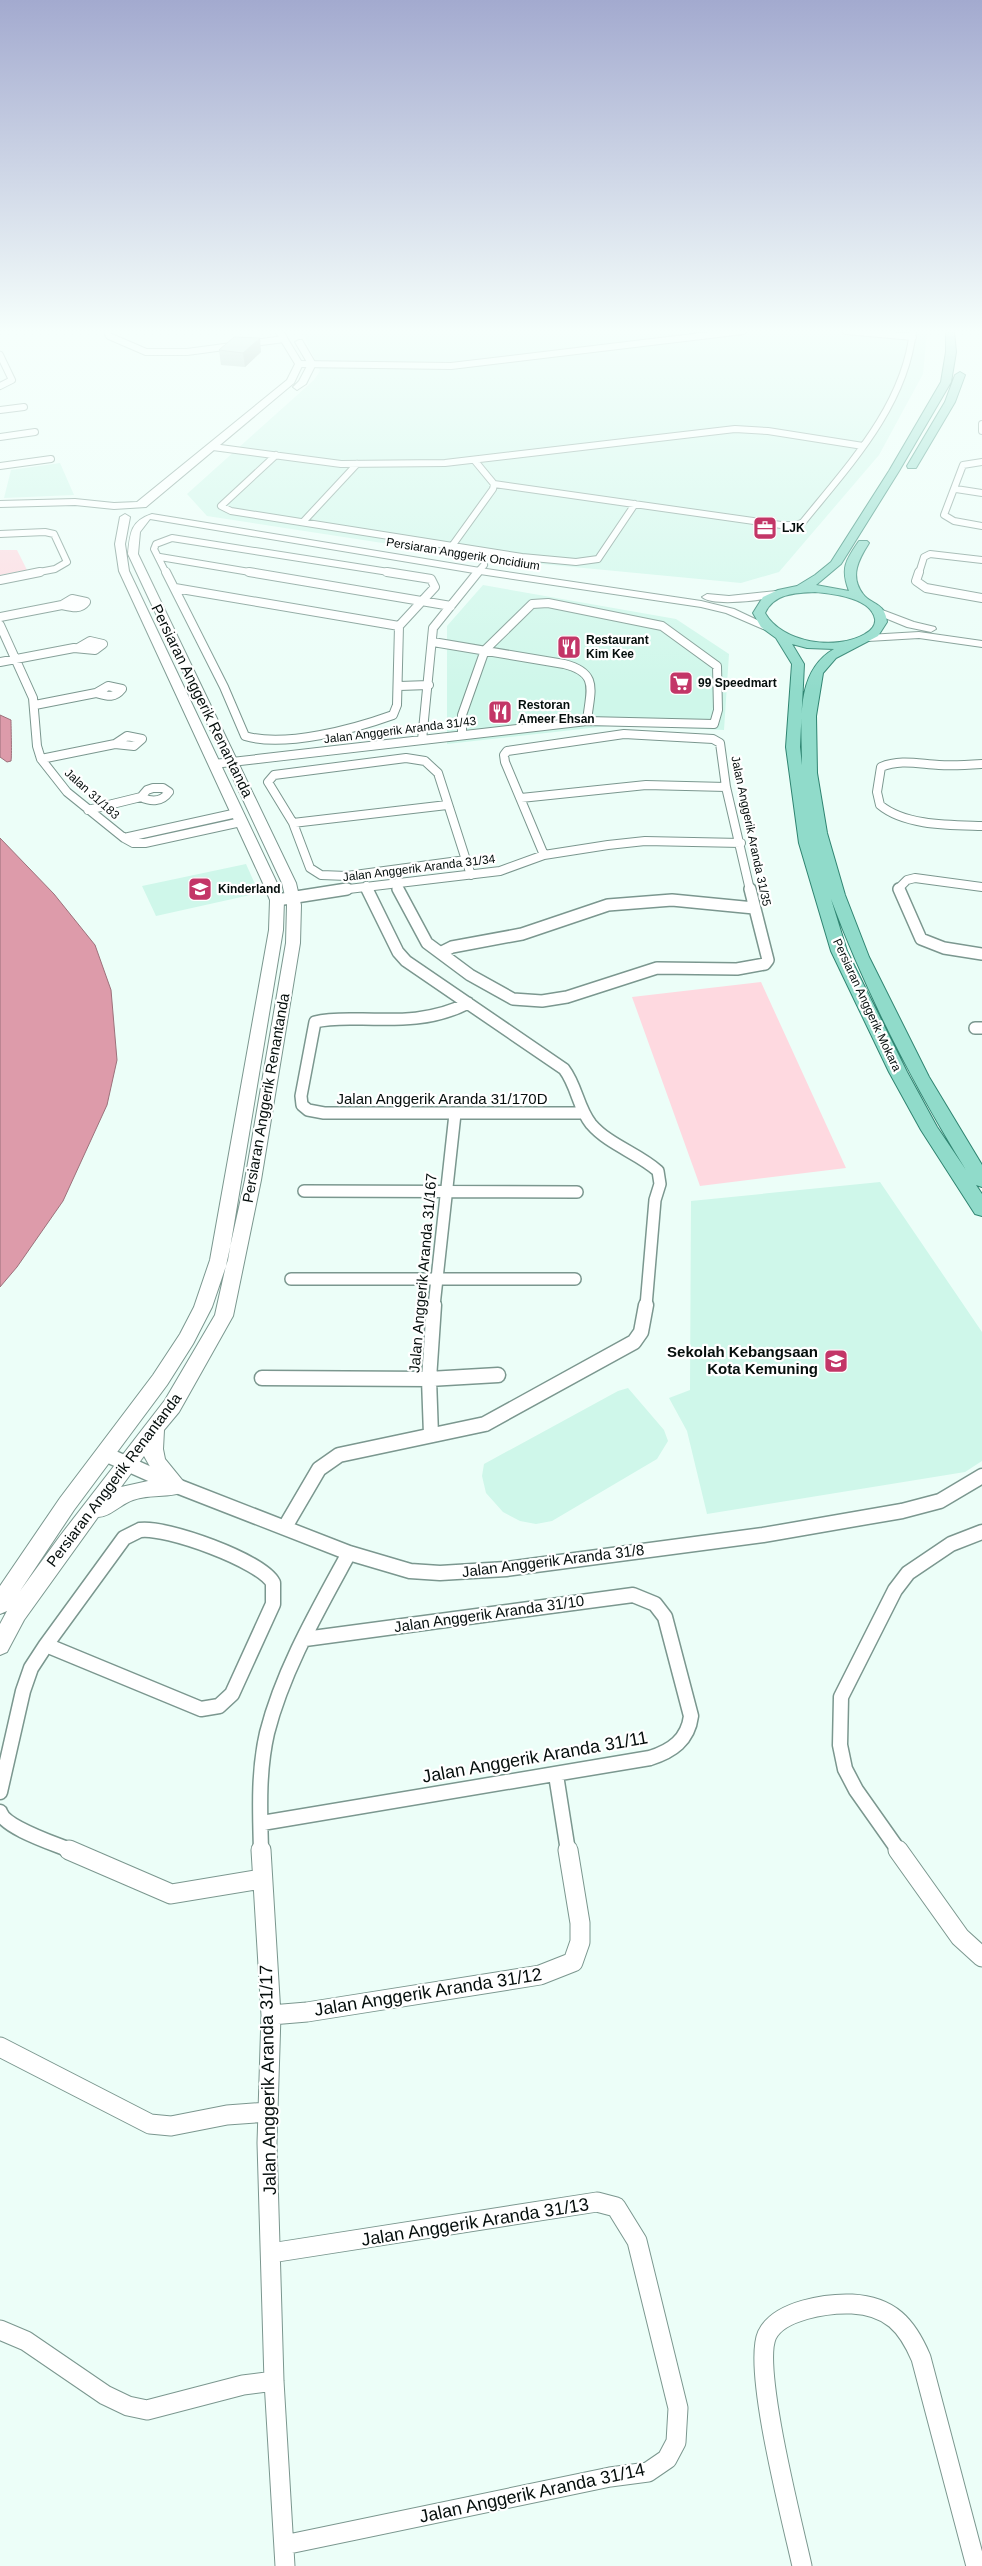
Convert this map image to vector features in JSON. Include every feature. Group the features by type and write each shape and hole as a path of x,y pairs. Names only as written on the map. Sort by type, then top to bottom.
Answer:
{"main road":[{"path":"0,509 69,507 124,516 146,511 209,451"},
{"path":"176,491 223,451"},
{"path":"800,589 819,578 835,564 906,451"},
{"path":"905,477 921,451"},
{"path":"0,504 75,502 146,511"},
{"path":"124,516 126,510 146,511"},
{"name":"Persiaran Anggerik Oncidium","path":"146,511 701,604 730,611 767,627"},
{"name":"Persiaran Anggerik Renantanda","path":"0,1645 17,1613 81,1523 128,1465 178,1397 224,1316 234,1277 275,1055 293,943 296,912 295,898 133,554 135,532 146,511"},
{"name":"Persiaran Anggerik Renantanda","path":"0,1604 67,1504 105,1454 186,1339 203,1307 219,1260 256,1055 276,930 277,900 124,571 119,554 124,516"},
{"path":"858,597 848,574 849,566 870,533"},
{"name":"Persiaran Anggerik Oncidium","path":"482,568 710,597 729,598 776,594"},
{"path":"982,636 925,628 878,611 858,597 830,589 800,589 776,594 766,599 759,613 767,627 782,637 803,643 827,646 864,639 919,636 982,644"},
{"path":"864,639 880,625 881,618 878,611"},
{"name":"Persiaran Anggerik Mokara","path":"782,637 798,664 793,747 805,834 824,906 839,951 898,1072 930,1130 982,1209"},
{"name":"Persiaran Anggerik Mokara","path":"864,639 823,662 818,669 813,686 807,749 824,848 858,949 884,1005 947,1126 982,1180"},
{"path":"154,1431 151,1448 154,1461 177,1486"},
{"path":"81,1523 122,1494 135,1489 177,1486"}],"street":[{"path":"246,451 357,464 475,461 558,451"},
{"path":"475,461 494,484 790,525 803,522 859,451"},
{"path":"276,455 221,506 231,511 452,546 560,560 596,560 635,504"},
{"path":"0,466 51,459"},
{"path":"982,462 964,464 956,489 945,513 946,517 954,521 982,526"},
{"path":"304,522 357,464"},
{"path":"452,546 494,489 494,484"},
{"path":"956,489 982,493"},
{"path":"0,534 45,532 54,534 66,562 55,569 0,580"},
{"path":"178,538 431,580 435,587 399,626 399,686 397,705 393,714 381,720 340,730 263,741 250,740 245,736 224,687 175,588 154,546 166,539 178,538"},
{"path":"982,560 930,554 924,557 916,581 922,586 982,598"},
{"path":"160,557 451,606"},
{"path":"422,740 429,685 433,628 482,568"},
{"path":"175,588 399,626"},
{"name":"Jalan Anggerik Aranda 31/43","path":"214,764 587,721 708,725 714,724 716,721 717,666 662,626 536,602 485,650"},
{"path":"0,617 62,605"},
{"name":"Jalan 31/183","path":"1,629 35,705 35,728 41,759 59,782 88,810 124,838 139,844 199,826 239,817"},
{"path":"433,642 564,664 583,669 590,677 591,682 587,721"},
{"path":"0,662 78,648"},
{"path":"462,735 462,715 485,650"},
{"path":"399,686 429,685"},
{"path":"35,705 96,694"},
{"name":"Jalan Anggerik Aranda 31/35","path":"442,952 456,965 499,992 513,999 526,1001 567,997 656,968 750,968 766,964 768,960 754,908 742,843 726,788 720,743 713,739 624,734 525,746 507,751 504,754 505,762 544,855"},
{"path":"41,759 115,744"},
{"path":"467,860 326,877 310,868 293,823 268,782 274,775 299,770 406,758 425,761 438,773 447,805 467,860 471,875"},
{"path":"982,764 934,765 895,761 881,767 878,800 885,810 894,814 946,823 982,826"},
{"path":"521,798 646,785 726,788"},
{"path":"88,810 141,797"},
{"path":"293,823 447,805"},
{"name":"Jalan Anggerik Aranda 31/34","path":"277,900 366,886 500,871 544,855 646,841 742,843"},
{"path":"982,887 915,878 907,880 899,888 921,939 944,948 982,954"},
{"path":"396,883 398,892 427,943 442,952 452,947 544,928 608,905 672,900 754,908"},
{"path":"285,1527 319,1469 329,1461 354,1450 485,1424 634,1342 641,1332 659,1177 653,1166 605,1137 584,1113 576,1086 564,1069 424,974 398,952 366,886"},
{"name":"Jalan Anggerik Aranda 31/170D","path":"468,1003 448,1014 426,1019 332,1019 315,1022 301,1096 302,1105 308,1110 324,1113 584,1113"},
{"name":"Jalan Anggerik Aranda 31/167","path":"431,1435 429,1379 436,1279 455,1114"},
{"path":"304,1191 577,1192"},
{"path":"291,1279 575,1279"},
{"path":"262,1378 429,1379 498,1375"},
{"name":"Jalan Anggerik Aranda 31/8","path":"105,1454 177,1486 349,1553 410,1571 440,1573 506,1569 763,1535 902,1511 940,1501 982,1476"},
{"path":"0,1792 23,1691 31,1668 46,1646 120,1544 134,1532 145,1528 167,1531 259,1568 268,1574 273,1581 276,1591 273,1604 232,1694 223,1706 214,1710 201,1709 46,1646"},
{"path":"982,1532 951,1544 908,1573 895,1590 841,1697 838,1728 845,1769 856,1790 960,1937 982,1957"},
{"name":"Jalan Anggerik Aranda 31/17","path":"285,2566 274,2381 268,2112 271,2015 261,1879 262,1823 260,1780 267,1734 280,1694 315,1616 349,1553"},
{"name":"Jalan Anggerik Aranda 31/10","path":"305,1639 633,1595 655,1604 665,1617"},
{"name":"Jalan Anggerik Aranda 31/11","path":"262,1823 556,1775 664,1754 674,1749 686,1735 690,1727 691,1716 665,1617"},
{"name":"Jalan Anggerik Aranda 31/12","path":"271,2015 307,2012 540,1975 572,1962 580,1942 580,1923 556,1775"},
{"path":"0,1812 2,1818 14,1826 171,1894 261,1879"},
{"path":"0,2048 150,2124 171,2126 227,2115 268,2112"},
{"name":"Jalan Anggerik Aranda 31/13","path":"271,2253 597,2202 616,2207 627,2221 637,2241 658,2321"},
{"path":"802,2566 766,2393 763,2346 767,2335 776,2326 798,2312 830,2303 866,2304 881,2308 898,2318 912,2334 921,2358 976,2566"},
{"name":"Jalan Anggerik Aranda 31/14","path":"284,2545 610,2477 648,2472 667,2459 676,2442 678,2408 658,2321"},
{"path":"0,2330 26,2341 105,2395 128,2406 147,2410 243,2385 274,2381"}],"shaded area":[{"path":"235,451 881,451 779,572 741,583 480,558 207,516 187,494"},
{"path":"60,463 74,495 4,498 11,470"},
{"path":"0,550 17,550 27,570 0,575"},
{"path":"483,585 676,619 729,654 724,730 617,725 447,744 447,626"},
{"path":"0,715 11,720 11,761 7,762 0,757"},
{"path":"0,838 54,894 95,945 111,990 117,1060 107,1105 63,1201 17,1267 0,1287"},
{"name":"Kinderland","path":"246,864 259,893 156,916 142,886"},
{"path":"761,982 846,1168 700,1186 632,997"},
{"name":"Sekolah Kebangsaan Kota Kemuning","path":"880,1182 982,1332 982,1461 965,1472 707,1514 687,1431 669,1398 690,1390 691,1201"},
{"path":"628,1388 664,1430 668,1441 657,1459 552,1521 536,1524 520,1521 503,1512 486,1493 482,1476 484,1464 618,1391"}],"place":[{"name":"LJK","path":"765,528"},
{"name":"Restaurant Kim Kee","path":"569,647"},
{"name":"99 Speedmart","path":"681,683"},
{"name":"Restoran Ameer Ehsan","path":"500,712"},
{"name":"Kinderland","path":"200,889"},
{"name":"Sekolah Kebangsaan Kota Kemuning","path":"836,1361"}]}
